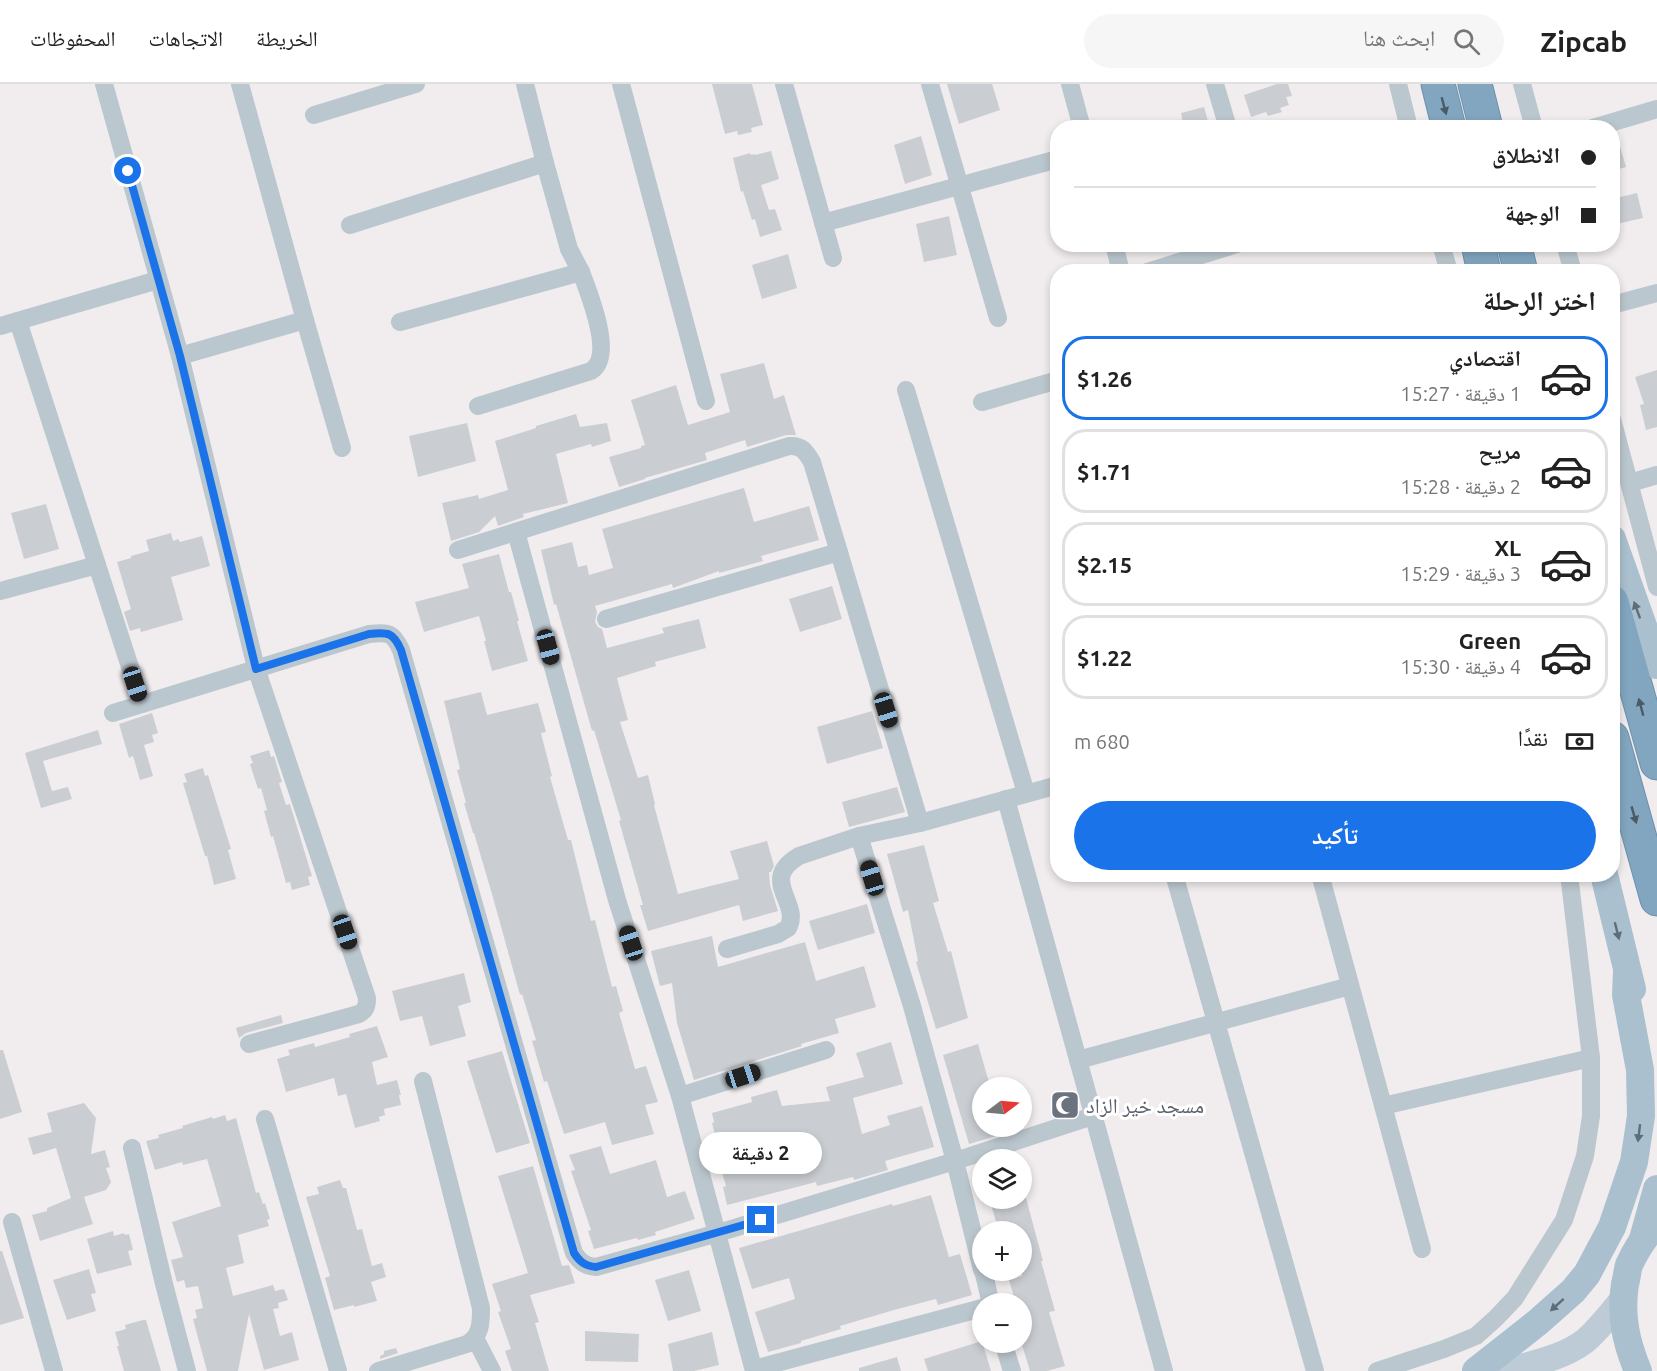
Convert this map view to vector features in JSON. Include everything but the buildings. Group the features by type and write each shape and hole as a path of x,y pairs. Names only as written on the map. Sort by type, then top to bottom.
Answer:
{"highway":[{"path":"1438,84 1447,120"},
{"path":"1475,84 1484,120"},
{"path":"1620,631 1657,763"},
{"path":"1620,766 1657,898"}],"main road":[{"path":"1620,561 1657,665"},
{"path":"1606,882 1657,1102"},
{"path":"1476,1371 1573,1291 1587,1274 1612,1227 1634,1162 1641,1116 1640,1070 1626,996 1627,971"},
{"path":"1638,1371 1629,1348 1624,1323 1623,1299 1628,1267 1650,1231 1657,1189"},
{"path":"1507,1371 1572,1350 1591,1336 1623,1299"}],"street":[{"path":"104,84 180,356 256,669 367,998 365,1011 349,1018 249,1044"},
{"path":"240,84 342,448"},
{"path":"314,115 416,84"},
{"path":"478,406 591,371 599,365 601,351 596,314 581,272 569,249 525,84"},
{"path":"621,84 706,401"},
{"path":"784,84 833,258"},
{"path":"930,84 998,318"},
{"path":"1070,84 1080,120"},
{"path":"1215,84 1226,120"},
{"path":"1398,84 1407,120"},
{"path":"1522,84 1532,120"},
{"path":"1620,120 1657,110"},
{"path":"823,223 1050,161"},
{"path":"350,225 545,163"},
{"path":"1173,264 1211,252"},
{"path":"400,322 581,272"},
{"path":"0,326 158,280"},
{"path":"1620,303 1657,293"},
{"path":"180,356 305,320"},
{"path":"18,321 142,704"},
{"path":"982,402 1050,382"},
{"path":"906,390 1026,794"},
{"path":"458,550 789,446 796,445 804,449 812,462 920,823"},
{"path":"1620,447 1657,587"},
{"path":"1630,483 1657,475"},
{"path":"516,532 617,900 680,1096 754,1370 972,1311"},
{"path":"606,619 839,552"},
{"path":"0,591 97,565"},
{"path":"113,713 369,634 390,634 396,639 574,1253 585,1264 596,1267 718,1233 955,1161 1093,1116"},
{"path":"727,949 778,934 788,927 791,917 780,881 785,867 799,856 859,836 920,823 1050,787"},
{"path":"1006,799 1164,1371"},
{"path":"859,836 912,1005 972,1227"},
{"path":"1176,882 1315,1371"},
{"path":"1322,882 1422,1248"},
{"path":"1377,1371 1476,1336 1515,1298 1564,1221 1589,1142 1592,1116 1591,1058 1570,882"},
{"path":"1078,1060 1350,986"},
{"path":"680,1096 826,1050"},
{"path":"1383,1106 1591,1058"},
{"path":"378,1371 467,1344 480,1330 481,1308 423,1081"},
{"path":"265,1119 338,1371"},
{"path":"132,1148 187,1371"},
{"path":"12,1222 54,1371"},
{"path":"475,1338 492,1371"},
{"path":"1006,1353 1012,1371"}],"place":[{"name":"مسجد خير الزاد","path":"1065,1105"}],"route":[{"path":"128,171 180,356 256,669 369,634 390,634 396,639 574,1253 585,1264 596,1267 761,1220"}]}
